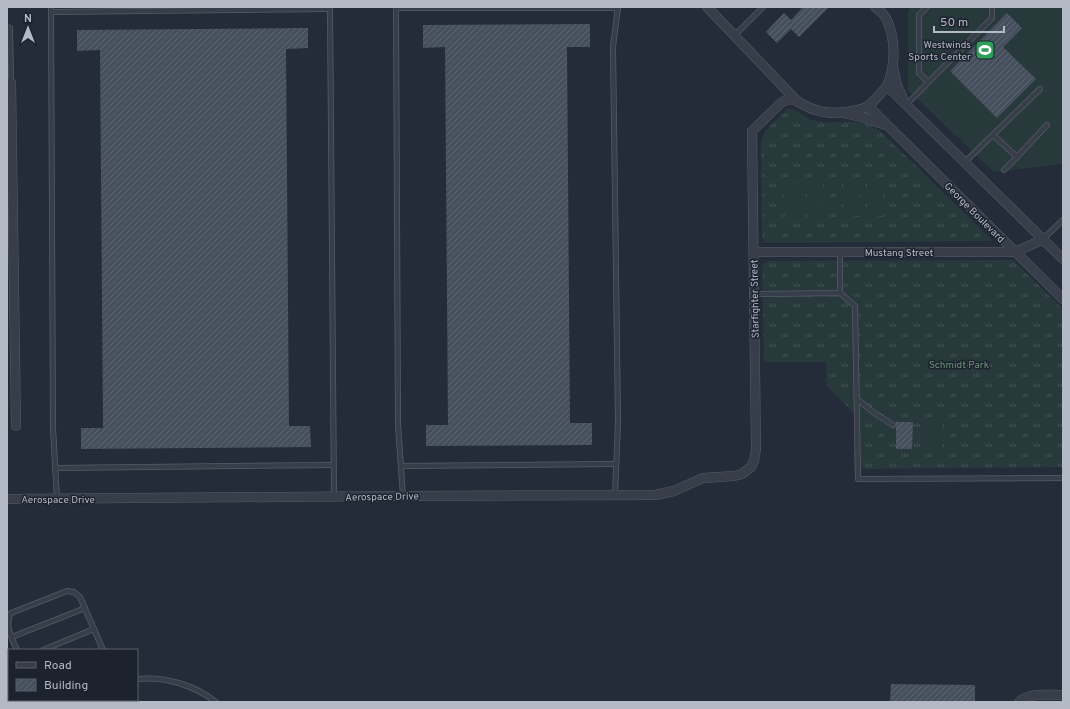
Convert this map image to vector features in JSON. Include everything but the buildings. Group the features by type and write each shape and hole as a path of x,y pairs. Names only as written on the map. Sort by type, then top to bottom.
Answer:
{"street":[{"name":"George Boulevard","path":"707,7 797,101 815,111 825,113 843,113 859,110 868,106 887,86 893,64"},
{"path":"875,7 886,17"},
{"path":"886,17 887,7"},
{"name":"George Boulevard","path":"886,17 893,43 893,64 897,85 906,104"},
{"path":"11,82 10,261 16,426"},
{"name":"George Boulevard","path":"887,86 1063,259"},
{"name":"Starfighter Street","path":"752,467 756,449 752,132 782,102 789,99 797,101"},
{"name":"George Boulevard","path":"868,106 1063,299"},
{"name":"George Boulevard","path":"843,113 888,126"},
{"name":"Mustang Street","path":"754,252 1016,252 1042,240"},
{"name":"Aerospace Drive","path":"7,499 655,495 666,494 703,478 742,474 752,467"},
{"path":"1019,702 1031,695 1063,695"}],"lane":[{"path":"403,496 398,417 396,8 618,7 613,47 618,423 616,495"},
{"path":"735,35 762,7"},
{"path":"927,7 919,15 919,73 928,82"},
{"path":"906,104 992,18 992,7"},
{"path":"57,499 53,428 51,9 330,8 334,497"},
{"path":"7,27 10,28 9,42 11,82"},
{"path":"964,163 1040,89"},
{"path":"1004,170 1047,124"},
{"path":"993,135 1017,157"},
{"path":"1042,240 1063,220"},
{"path":"840,252 840,294"},
{"path":"754,294 840,294 855,306 858,479 1063,478"},
{"path":"857,399 893,425"},
{"path":"401,466 616,464"},
{"path":"55,468 333,465"},
{"path":"17,649 8,627 8,619 11,613 67,591 74,592 80,597 103,649"},
{"path":"12,637 85,608"},
{"path":"46,649 94,629"},
{"path":"138,679 160,679 183,683 206,694 216,702"}],"green space":[{"name":"Westwinds Sports Center","path":"912,7 1063,7 1063,164 994,172 908,90 908,11"},
{"path":"787,109 797,111 812,120 825,122 862,123 870,125 881,132 990,238 991,241 764,242 762,237 761,142 766,130"},
{"path":"823,183 824,217 808,217 807,184"},
{"path":"844,183 859,183 860,216 844,216"},
{"path":"867,183 882,183 883,216 867,216"},
{"path":"784,184 800,184 801,217 785,217"},
{"name":"Schmidt Park","path":"1013,260 1063,309 1063,467 854,469 854,413 827,386 826,362 764,362 763,263 768,261"},
{"path":"920,417 942,417 942,453 920,453"}],"place":[{"name":"Westwinds Sports Center","path":"985,50"}]}
